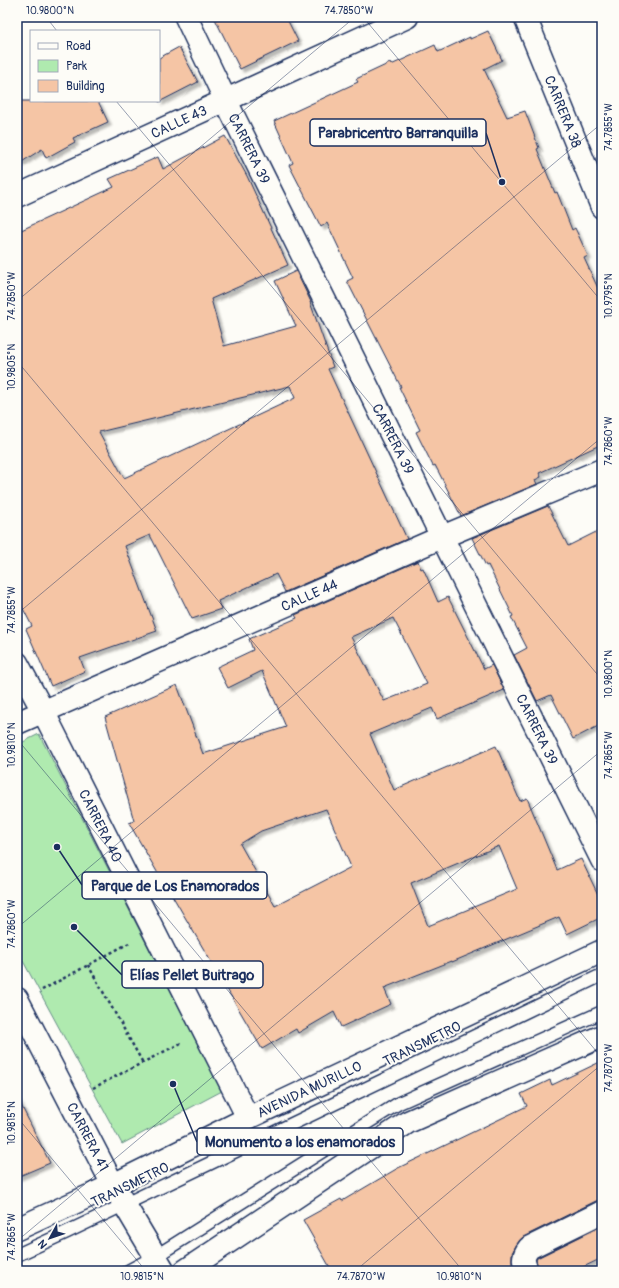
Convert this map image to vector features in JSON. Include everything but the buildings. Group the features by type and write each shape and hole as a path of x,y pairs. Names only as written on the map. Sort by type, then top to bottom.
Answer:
{"street":[{"name":"CARRERA 39","path":"186,17 226,101 602,860"},
{"name":"CALLE 43","path":"17,196 407,17"},
{"name":"CARRERA 38","path":"525,17 602,207"},
{"name":"CALLE 44","path":"17,723 442,537 602,470"},
{"name":"CARRERA 40","path":"17,663 43,711 248,1118"},
{"name":"AVENIDA MURILLO","path":"17,1229 113,1185 248,1118 602,951"},
{"name":"CARRERA 41","path":"18,1000 113,1185 160,1264"},
{"path":"184,1271 408,1122 602,1036"},
{"path":"525,1263 529,1248 602,1212"}],"lane":[{"name":"TRANSMETRO","path":"17,1254 602,975"},
{"path":"128,1271 160,1264 399,1103 602,1012"}],"path":[{"path":"18,1000 153,930"},
{"path":"88,965 143,1063"},
{"path":"70,1100 204,1031"}],"green space":[{"path":"39,734 222,1091 122,1144 17,950 17,745"}],"place":[{"name":"Parabricentro Barranquilla","path":"502,182"},
{"name":"Parque de Los Enamorados","path":"57,847"},
{"name":"Elías Pellet Buitrago","path":"74,927"},
{"name":"Monumento a los enamorados","path":"173,1084"}]}
